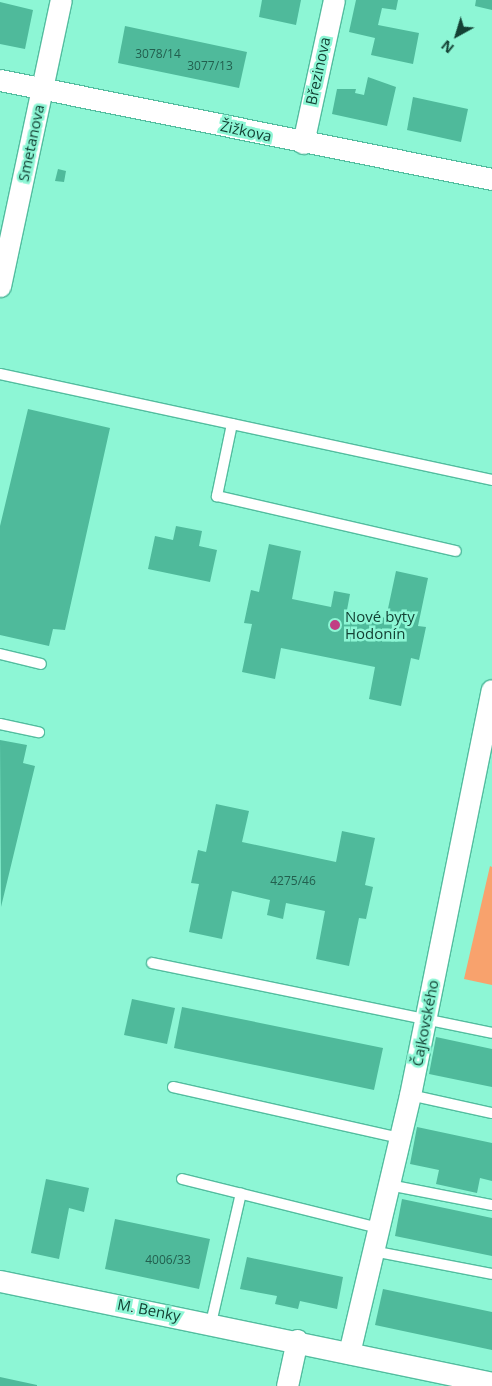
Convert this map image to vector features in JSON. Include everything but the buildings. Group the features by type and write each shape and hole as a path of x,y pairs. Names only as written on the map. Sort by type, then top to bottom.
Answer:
{"street":[{"name":"Smetanova","path":"0,286 61,0"},
{"name":"Březinova","path":"303,142 334,0"},
{"name":"Žižkova","path":"0,80 492,179"},
{"name":"Čajkovského","path":"348,1353 410,1095 492,690"},
{"name":"M. Benky","path":"0,1281 297,1340 348,1353 492,1382"},
{"path":"287,1386 297,1340"}],"lane":[{"path":"0,374 492,480"},
{"path":"232,424 217,496 456,551"},
{"path":"0,654 42,664"},
{"path":"0,724 39,732"},
{"path":"152,963 492,1033"},
{"path":"173,1086 400,1138"},
{"path":"410,1095 492,1113"},
{"path":"182,1179 379,1228"},
{"path":"389,1185 492,1205"},
{"path":"211,1323 241,1193"},
{"path":"373,1251 492,1274"}],"shaded area":[{"path":"490,866 492,867 492,985 464,979"}],"place":[{"name":"Nové byty Hodonín","path":"335,625"}]}
